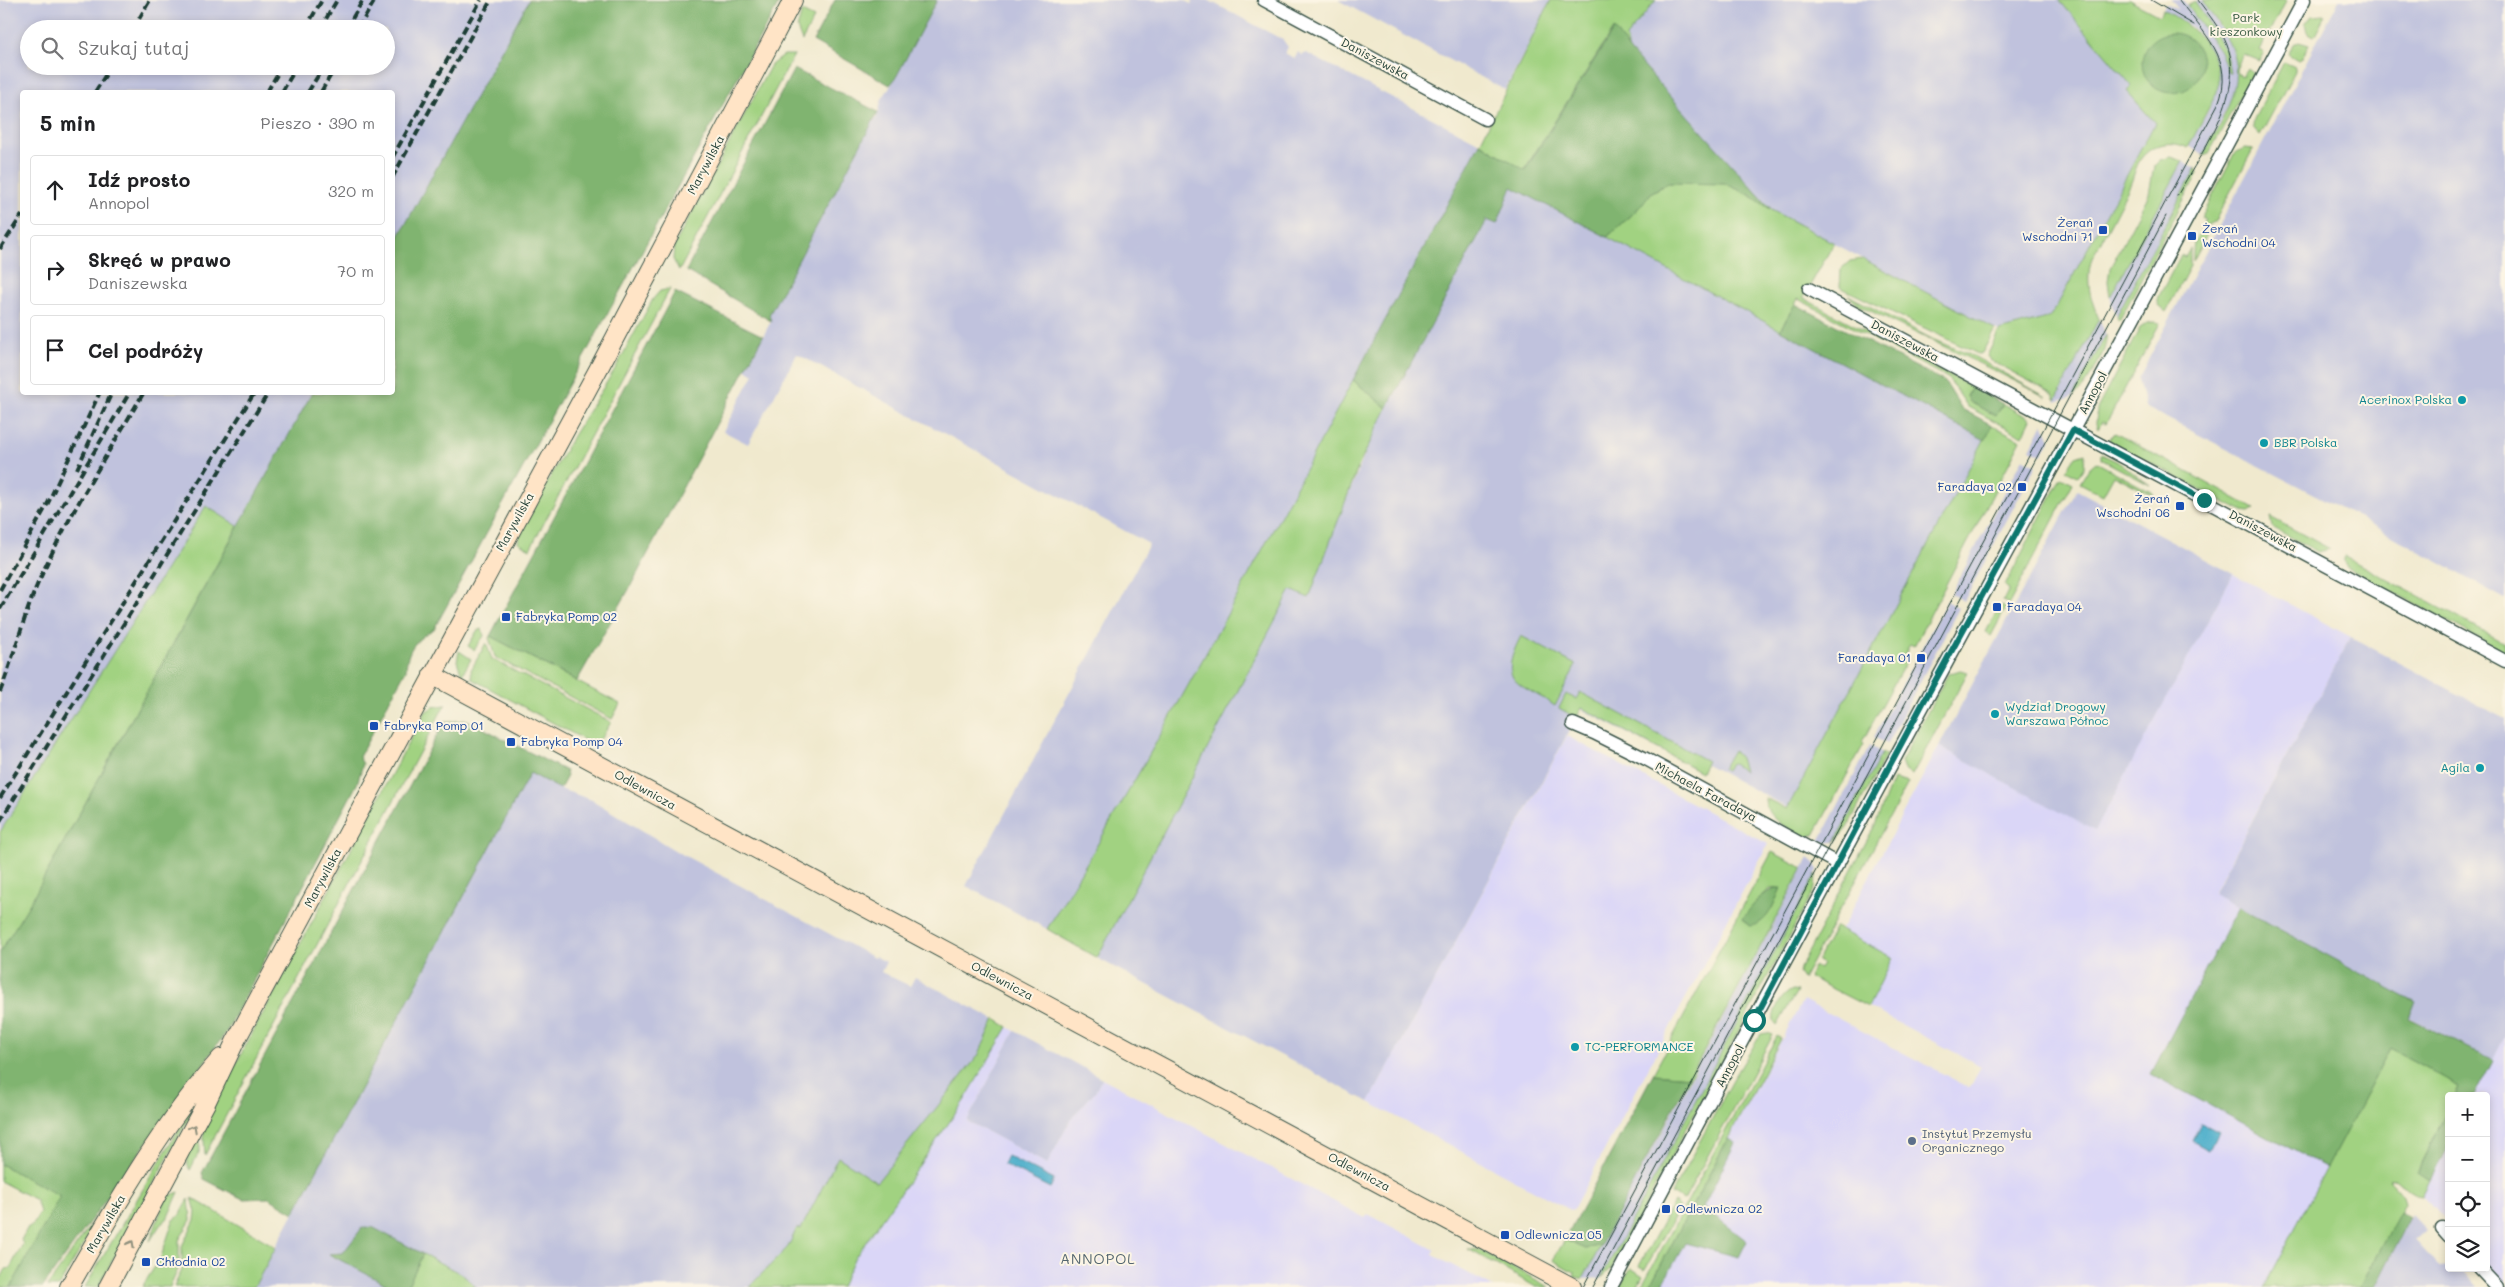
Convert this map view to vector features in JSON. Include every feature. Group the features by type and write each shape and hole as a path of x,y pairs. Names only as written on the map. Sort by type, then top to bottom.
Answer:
{"main road":[{"name":"Marywilska","path":"108,1287 206,1103 235,1042 600,366 793,0"},
{"name":"Odlewnicza","path":"432,675 1572,1287"},
{"name":"Marywilska","path":"69,1287 140,1164 203,1079 235,1042"}],"street":[{"name":"Daniszewska","path":"1264,0 1485,119"},
{"name":"Annopol","path":"1611,1287 1928,695 2304,0"},
{"name":"Daniszewska","path":"1809,289 2505,660"},
{"name":"Michaela Faradaya","path":"1572,724 1646,759 1838,864"},
{"path":"2484,1272 2497,1287"}],"shaded area":[{"path":"0,0 529,0 395,243 395,90 20,90 20,395 311,395 29,905 0,952"},
{"path":"937,0 1184,0 1191,4 1194,0 1208,0 1283,40 1288,47 1285,53 1290,56 1295,58 1298,52 1302,55 1306,53 1480,143 1252,570 1103,838 1047,929 966,886 1149,544 797,354 748,444 723,431 754,374 746,369 771,321 769,315 877,117 882,99 895,79"},
{"path":"1338,0 1551,0 1505,90"},
{"path":"1656,0 2059,0 2133,86 2127,91 2155,123 2051,317 1999,331 1773,211 1629,51 1626,37"},
{"path":"2171,0 2183,0 2220,51 2228,73 2230,73 2225,50 2195,1 2202,0 2229,43 2234,58 2236,75 2232,98 2203,155 2189,146 2211,106 2217,65 2202,37 2192,27 2163,9 2166,4 2179,10"},
{"path":"2339,0 2505,0 2505,599 2358,517 2145,407 2138,379"},
{"path":"2183,161 2196,168 2116,317 2110,297"},
{"path":"1512,186 1985,440 1788,808 1706,764 1701,772 1581,709 1369,1102 1097,958 1291,589 1309,598 1328,545 1372,437 1487,220 1497,224"},
{"path":"2099,319 2106,335 2073,397 2055,402"},
{"path":"2043,423 2050,440 2042,455 2030,449"},
{"path":"2023,458 2036,465 1964,601 1951,594"},
{"path":"2077,490 2233,574 2095,831 1939,746"},
{"path":"2233,574 2351,637 2213,893 2238,907 2151,1074 2327,1168 2264,1287 1649,1287 1803,1000 1970,1088 1981,1066 1868,1007 1893,958 1841,930 1939,746 2095,830"},
{"path":"1947,601 1959,608 1887,744 1874,737"},
{"path":"2351,637 2505,719 2505,1036 2493,1060 2408,1017 2415,1003 2213,894"},
{"path":"1567,736 1768,844 1572,1211 1369,1102"},
{"path":"1870,746 1882,753 1835,842 1818,843"},
{"path":"530,772 560,789 592,800 676,851 874,958 875,956 886,962 881,972 910,986 915,977 995,1020 978,1056 877,1182 838,1157 801,1229 797,1228 788,1247 749,1287 254,1287"},
{"path":"1809,858 1816,864 1818,870 1601,1278 1583,1279"},
{"path":"1008,1027 1015,1031 967,1121 1047,1164 1071,1119 1096,1090 1102,1078 1365,1218 1368,1214 1435,1250 1433,1255 1493,1287 841,1287 854,1259 964,1101"},
{"path":"1015,1031 1102,1078 1096,1090 1071,1119 1047,1164 967,1121"},
{"path":"2505,1036 2505,1285 2490,1269 2490,1092 2476,1092"},
{"path":"2445,1152 2445,1220 2422,1195"},
{"path":"2412,1215 2426,1230 2415,1240 2439,1267 2445,1266 2445,1272 2465,1272 2478,1287 2375,1287"}],"green space":[{"path":"529,0 780,1 434,629 417,641 411,650 406,670 359,757 363,764 357,784 227,1031 43,1287 11,1287 60,1196 0,1164 0,952 29,905 311,395 395,395 395,243"},
{"path":"835,0 937,0 890,85 813,41"},
{"path":"1551,0 1656,0 1626,37 1629,51 1613,29 1524,170 1480,143"},
{"path":"2059,0 2129,0 2159,16 2163,9 2186,24 2205,42 2216,64 2218,77 2217,92 2188,148 2177,144 2160,145 2145,154 2138,164 2132,181 2092,258 2089,282 2093,304 2099,319 2056,400 2053,394 1990,360 1987,356 1999,331 2051,317 2155,123 2127,91 2132,86"},
{"name":"Park kieszonkowy","path":"2202,0 2287,0 2259,50 2264,53 2260,61 2243,54 2238,62 2237,73 2242,76 2247,68 2253,73 2209,153 2203,155 2225,115 2234,87 2236,72 2229,43"},
{"path":"2195,1 2225,50 2230,73 2228,73 2220,51 2187,5"},
{"path":"802,12 814,18 802,41 797,28"},
{"path":"2325,15 2314,36 2307,32 2305,23 2313,16"},
{"path":"1614,29 1630,51 1773,211 1750,195 1726,184 1668,183 1652,192 1634,213 1607,237 1512,187 1497,224 1487,220 1387,408 1353,380 1480,143 1525,170"},
{"path":"2172,33 2189,38 2197,46 2202,63 2197,80 2189,88 2172,93 2155,88 2147,80 2142,63 2147,46 2155,38"},
{"path":"2299,42 2309,45 2301,59 2298,60 2288,54 2294,44"},
{"path":"784,55 794,55 679,271 673,259 674,246 771,65"},
{"path":"2284,62 2295,67 2295,71 2260,136 2253,127 2254,119"},
{"path":"794,69 878,112 769,315 771,321 686,271"},
{"path":"2244,148 2253,149 2215,221 2200,229 2205,220 2201,218 2234,154"},
{"path":"2171,157 2183,161 2110,297 2108,281 2110,268 2149,194 2154,166 2160,160"},
{"path":"2196,168 2198,173 2119,321 2116,317"},
{"path":"1668,183 1726,184 1750,195 1773,211 1834,243 1803,298 1972,387 1967,396 1970,402 1996,416 2003,404 2031,419 2023,436 1968,407 1948,378 1798,299 1780,330 1607,237 1634,213 1652,192"},
{"path":"2211,227 2193,261 2195,240"},
{"path":"2190,249 2190,266 2166,312 2158,305 2158,298 2181,255 2185,257"},
{"path":"1863,259 1995,329 1982,353 1978,354 1840,287 1841,269 1850,261"},
{"path":"670,289 530,549 518,542 521,530 573,436 615,369 653,299 660,291"},
{"path":"675,292 763,336 628,591 577,681 490,636"},
{"path":"1848,295 1932,339 1975,357 2046,397 1857,304"},
{"path":"1795,304 1945,382 1962,409 1992,425 1985,440 1780,330"},
{"path":"2148,323 2160,323 2106,424 2102,422 2098,429 2096,424 2097,409 2140,328"},
{"path":"2106,335 2104,350 2100,359 2084,386 2073,397"},
{"path":"1353,380 1387,408 1359,465 1309,598 1291,590 1097,958 1047,929 1166,725 1242,588"},
{"path":"1972,387 2003,404 1996,416 1970,402 1967,396"},
{"path":"1992,425 2021,440 1914,646 1910,644 1904,656 1908,658 1862,742 1864,744 1814,835 1811,835 1808,839 1787,828 1774,818 1769,813 1765,798 1787,809"},
{"path":"2115,433 2255,509 2250,512 2241,511 2108,440"},
{"path":"2085,453 2084,467 2078,476 2066,470 2076,456"},
{"path":"2101,454 2118,462 2150,485 2101,459"},
{"path":"2096,462 2151,492 2154,496 2114,475 2103,495 2080,483 2089,468"},
{"path":"2061,477 2073,483 2009,604 2003,601 2009,589 2005,586"},
{"path":"206,506 238,526 29,905 0,952 0,832"},
{"path":"2270,517 2330,549 2318,552 2272,527"},
{"path":"2344,556 2505,643 2505,652 2348,568 2344,561"},
{"path":"2000,605 2006,608 1991,636 1986,632"},
{"path":"482,629 484,636 474,650 468,646 477,631"},
{"path":"490,636 620,704 612,719 495,657"},
{"path":"1521,636 1576,665 1555,706 1515,681 1511,674 1514,652"},
{"path":"486,643 492,659 611,722 602,737 592,744 472,679 471,670"},
{"path":"459,651 471,659 462,675 457,661"},
{"path":"1960,670 1968,672 1912,775 1904,770 1901,762 1948,674"},
{"path":"1580,692 1707,761 1701,772 1582,708 1576,718 1559,708 1566,694 1576,699"},
{"path":"446,705 205,1155 203,1125 425,712 433,707"},
{"path":"467,720 566,771 567,776 560,789 530,773 294,1213 269,1198 243,1199 204,1179 202,1173 444,722"},
{"path":"1733,750 1740,758 1744,771 1731,763 1726,771 1722,769"},
{"path":"1882,753 1886,755 1847,828 1835,842"},
{"path":"1893,779 1908,783 1803,979 1799,973 1800,968 1875,825"},
{"path":"1772,852 1803,868 1690,1077 1653,1074","holes":["1781,888 1771,910 1755,902 1770,889"]},
{"path":"1816,874 1815,888 1611,1269 1601,1278"},
{"path":"1781,888 1766,917 1756,925 1749,926 1743,918 1759,898 1775,889"},
{"path":"2238,907 2416,1003 2408,1018 2493,1060 2476,1092 2456,1092 2459,1086 2390,1048 2327,1168 2151,1074"},
{"path":"1835,927 1893,958 1868,1007 1809,977 1814,966 1819,969 1822,964 1817,961"},
{"path":"1793,990 1797,991 1777,1026 1774,1022 1774,1017 1777,1006 1784,996"},
{"path":"995,1019 1008,1027 964,1101 854,1259 841,1287 749,1287 788,1247 797,1228 801,1229 838,1157 877,1182 978,1056"},
{"path":"1761,1034 1773,1035 1684,1200 1671,1194 1737,1073"},
{"path":"1777,1036 1781,1039 1649,1287 1641,1287"},
{"path":"2390,1048 2459,1086 2456,1092 2445,1092 2445,1115 2418,1170 2430,1179 2422,1195 2416,1194 2390,1178 2389,1181 2403,1196 2405,1204 2360,1287 2264,1287"},
{"path":"1653,1074 1690,1077 1601,1245 1586,1249 1565,1240"},
{"path":"200,1097 98,1287 85,1287 193,1105"},
{"path":"2445,1115 2445,1151 2430,1179 2418,1171"},
{"path":"199,1136 200,1150 190,1170 187,1161 189,1146"},
{"path":"1728,1139 1735,1143 1703,1207 1747,1241 1739,1257 1685,1243 1661,1287 1649,1287"},
{"path":"0,1164 61,1196 11,1287 0,1287 0,1280 6,1269 10,1268 23,1244 21,1240 28,1227 32,1226 40,1212 36,1200 0,1181"},
{"path":"114,1192 58,1287 47,1287"},
{"path":"179,1192 167,1219 160,1225 150,1241 166,1197"},
{"path":"192,1198 276,1247 254,1287 174,1287 182,1269 182,1246 195,1220 196,1212"},
{"path":"189,1199 191,1220 179,1240 179,1267 170,1287 142,1287 161,1257 173,1221 179,1216"},
{"path":"1674,1202 1680,1207 1645,1269 1639,1266"},
{"path":"2400,1212 2410,1218 2375,1287 2360,1287"},
{"path":"372,1227 423,1254 407,1287 391,1287 329,1254 343,1253 362,1228"},
{"path":"1565,1240 1586,1249 1601,1245 1583,1279 1574,1276 1575,1273 1553,1260"},
{"path":"1468,1249 1479,1250 1550,1287 1536,1287"},
{"path":"423,1254 463,1275 476,1287 407,1287"},
{"path":"1631,1268 1643,1276 1637,1287 1619,1287"}],"water":[{"path":"2201,1123 2218,1132 2209,1150 2192,1141"},
{"path":"1007,1156 1054,1180 1050,1188 1003,1164"}],"tram line":[{"path":"2151,0 2194,25"},
{"path":"1583,1287 2218,104 2223,74 2220,60 2207,36 2179,0"},
{"path":"2177,196 2218,123 2226,103 2230,83 2231,64 2227,45 2218,27 2198,0"},
{"path":"1593,1287 2166,216"}],"railway":[{"path":"138,20 150,0"},
{"path":"310,20 322,0"},
{"path":"325,20 337,0"},
{"path":"351,20 363,0"},
{"path":"363,20 375,0"},
{"path":"395,153 481,0"},
{"path":"395,173 491,0"},
{"path":"96,90 105,75"},
{"path":"268,90 277,75"},
{"path":"283,90 292,75"},
{"path":"309,90 318,75"},
{"path":"322,90 331,75"},
{"path":"0,249 20,218"},
{"path":"0,590 48,503 99,395"},
{"path":"77,469 111,395"},
{"path":"0,609 128,395"},
{"path":"0,692 23,623 49,558 88,486 142,395"},
{"path":"0,798 253,395"},
{"path":"0,821 267,395"}],"place":[{"name":"Żerań Wschodni 71","path":"2103,230"},
{"name":"Żerań Wschodni 04","path":"2192,236"},
{"name":"Acerinox Polska","path":"2462,400"},
{"name":"BBR Polska","path":"2264,443"},
{"name":"Faradaya 02","path":"2022,487"},
{"name":"Żerań Wschodni 06","path":"2180,506"},
{"name":"Faradaya 04","path":"1997,607"},
{"name":"Fabryka Pomp 02","path":"506,617"},
{"name":"Faradaya 01","path":"1921,658"},
{"name":"Wydział Drogowy Warszawa Północ","path":"1995,714"},
{"name":"Fabryka Pomp 01","path":"374,726"},
{"name":"Fabryka Pomp 04","path":"511,742"},
{"name":"Agila","path":"2480,768"},
{"name":"TC-PERFORMANCE","path":"1575,1047"},
{"name":"Instytut Przemysłu Organicznego","path":"1912,1141"},
{"name":"Odlewnicza 02","path":"1666,1209"},
{"name":"Odlewnicza 05","path":"1505,1235"},
{"name":"Chłodnia 02","path":"146,1262"}],"district":[{"name":"ANNOPOL","path":"1098,1259"}],"route":[{"path":"1754,1020 1923,703 2000,567 2073,430 2204,500"}]}
